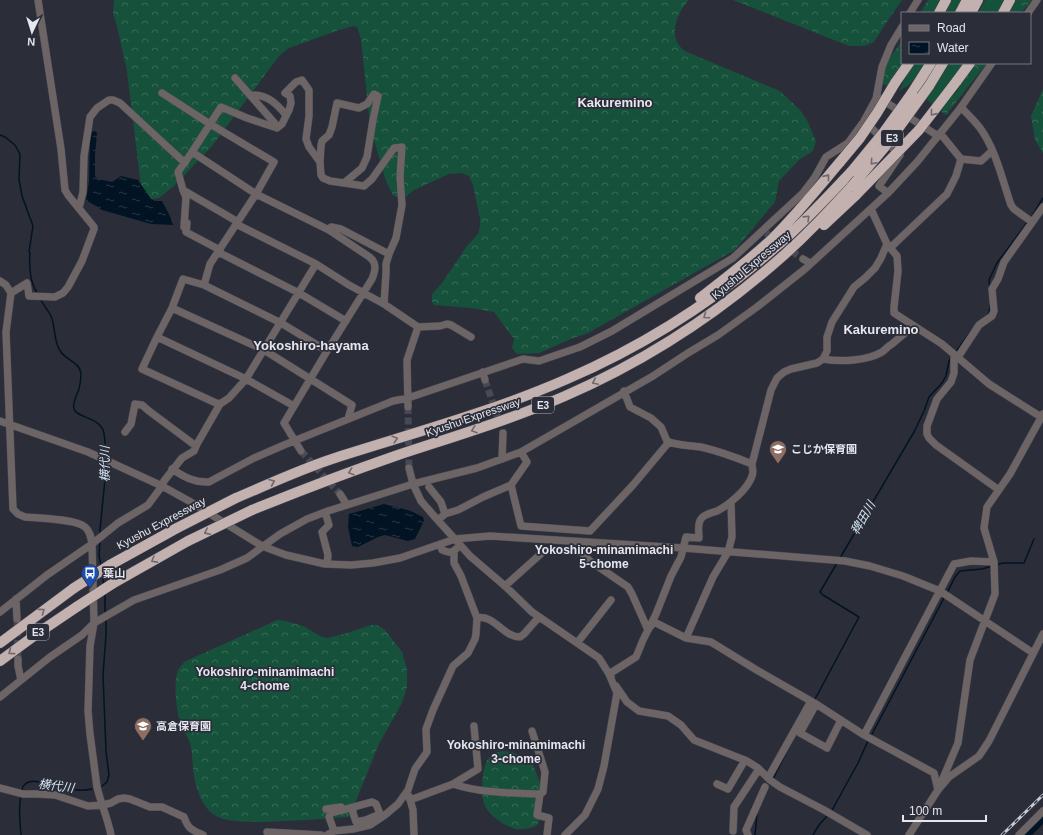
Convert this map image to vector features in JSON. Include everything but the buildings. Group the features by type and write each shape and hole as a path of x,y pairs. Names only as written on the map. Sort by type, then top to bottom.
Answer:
{"highway":[{"path":"940,12 946,0"},
{"path":"961,12 967,0"},
{"path":"972,12 978,0"},
{"path":"1004,12 1010,0"},
{"path":"567,380 688,308 772,238 805,204 860,138 908,64"},
{"name":"Kyushu Expressway","path":"0,644 74,588 110,565 177,528 236,498 280,479 333,459 483,412 567,380 629,350 688,314 721,291 788,237 813,212 852,171 884,132 931,64"},
{"name":"Kyushu Expressway","path":"0,661 38,633 112,584 188,541 252,510 345,474 529,411 600,380 634,362 687,330 755,280 854,191 929,86 942,64"},
{"path":"854,191 919,130 969,64"}],"street":[{"path":"11,293 27,283 29,296 54,297 64,293 82,261 94,229 65,190 61,149 38,0"},
{"path":"911,12 918,0"},
{"path":"1029,12 1037,0"},
{"path":"172,469 184,477 201,483 209,482 254,458 393,401 408,398 523,359 539,361 580,347 612,331 733,258 765,232 803,193 815,177 826,157 848,143 864,121 876,99 882,67 891,45 901,29"},
{"path":"0,697 50,657 82,635 94,624 134,600 220,570 247,558 280,534 307,519 325,512 348,506 413,484 477,468 521,452 652,376 718,335 757,307 810,263 888,193 917,162 961,107 991,64"},
{"path":"235,78 278,127"},
{"path":"320,162 309,147 306,140 309,116 309,90 302,80 296,82 285,93 290,96 291,103 282,124 277,128 221,107 178,172 186,197 186,232 299,293 346,321"},
{"path":"162,93 210,124 274,162 256,194 210,264 204,285"},
{"path":"344,183 362,168 367,157 378,96 374,94 367,104 359,108 337,103 332,127 328,135 322,141 320,162 321,174 323,178 330,181 364,186 372,179 394,148 402,147 400,177 402,205 396,238 386,264 384,304"},
{"path":"250,96 259,95 267,98 279,107 286,115"},
{"path":"877,96 939,134 961,159 981,161 992,151"},
{"path":"79,208 82,192 84,156 90,117 98,108 109,100 120,103 185,163"},
{"path":"961,107 980,128 992,151 1011,205 1014,209 1032,222"},
{"path":"864,121 900,155 879,186 888,193"},
{"path":"192,152 256,194 329,230 372,258 375,262 375,271 364,293 310,378 284,423 301,451"},
{"path":"823,360 827,350 827,337 832,322 854,287 874,268 889,246 947,194 956,176 961,159"},
{"path":"183,190 237,223 316,264 384,304 418,327 440,326 447,324 471,337"},
{"path":"999,490 936,445 927,434 927,426 937,399 951,382 954,373 954,358 958,357 979,325 992,316 994,311 992,289 998,279 1004,262 1043,207"},
{"path":"871,209 889,246 897,256 898,270 894,313 930,336 958,357 989,384 1042,415 1010,474 987,507 984,528 994,562 995,594 970,660 958,743 938,790 909,835"},
{"path":"329,230 331,227 341,229 389,254"},
{"path":"803,259 810,263"},
{"path":"0,612 47,575 92,544 118,523 148,505 172,469 182,458 194,451 220,404 229,398 246,379 316,264"},
{"path":"220,404 142,369 172,308 183,279 204,285 281,323 327,351"},
{"path":"0,281 6,285 11,293 6,332 12,509 25,517 72,521 84,526 90,533 92,544 94,624 90,646 88,710 92,756 97,788 109,823 111,835"},
{"path":"172,308 264,350 310,378 352,405 348,419"},
{"path":"609,674 636,657 656,614 671,576 681,557 686,537 699,538 699,523 701,518 731,502 744,489 753,474 752,464 771,390 777,378 784,372 791,369 817,363 823,360 851,360 864,358 881,352 914,326"},
{"path":"408,407 406,360 418,327"},
{"path":"157,337 246,379 294,406"},
{"path":"483,372 485,380"},
{"path":"624,391 630,407 651,418 661,427 667,441 672,444 725,453 752,464"},
{"path":"125,432 130,424 135,404 142,405 196,446"},
{"path":"0,421 10,426 88,452 162,486 262,546 286,555 327,564 351,565 373,563 400,558 455,539 490,536 683,548 845,561 903,576 940,591 1033,653"},
{"path":"502,459 503,433"},
{"path":"511,485 521,526 590,531 669,442"},
{"path":"438,520 445,514 458,510 511,485 527,462 521,452"},
{"path":"409,468 413,484 421,501 470,556 506,586 532,612 599,658 627,702 639,711 668,716 681,725 694,740 746,760 780,787 867,835"},
{"path":"429,487 441,502 445,514"},
{"path":"340,494 348,506"},
{"path":"686,638 713,578 728,552 732,537 731,502"},
{"path":"325,512 329,525 322,532 328,555 327,564"},
{"path":"551,550 552,528"},
{"path":"440,544 442,550 449,553 454,552"},
{"path":"326,835 334,831 354,829 370,825 385,815 398,804 408,790 414,769 426,752 426,729 433,710 453,666 468,653 476,634 477,618 461,576 454,563 454,552 460,545"},
{"path":"506,586 544,551 581,552 590,561 628,587 648,630"},
{"path":"864,735 954,564 971,561 994,562"},
{"path":"16,599 17,618"},
{"path":"577,643 611,600"},
{"path":"477,618 482,617 490,620 511,635 520,637 539,617"},
{"path":"648,630 654,622 686,638 711,642 842,720 864,735 934,773 938,790"},
{"path":"938,790 950,778 979,756 989,741 1043,634"},
{"path":"18,659 21,680"},
{"path":"565,835 585,815 598,789 604,766 617,693 609,674"},
{"path":"813,703 800,733 827,748 842,720"},
{"path":"769,779 813,703"},
{"path":"410,800 453,784 478,769 474,726"},
{"path":"532,731 545,772 543,792 540,794 537,815 549,818 547,835"},
{"path":"718,784 728,788 746,760"},
{"path":"733,831 734,807 759,769"},
{"path":"453,784 501,793 540,794"},
{"path":"748,835 746,830 765,787"},
{"path":"0,788 23,794 55,795 88,806 103,805 118,799 130,799 150,807 162,807 184,817 190,828 204,835"},
{"path":"408,790 413,810 414,835"},
{"path":"326,808 348,806 351,808 331,813 329,817 334,831"},
{"path":"1019,835 1043,811"},
{"path":"267,832 321,835"}],"green space":[{"path":"114,0 689,0 680,12 675,27 677,41 681,47 687,52 780,91 800,110 807,120 816,141 813,151 799,160 779,181 775,202 735,250 588,333 539,353 517,354 512,348 514,339 494,312 471,308 434,305 432,301 432,294 442,283 467,246 478,234 480,219 473,185 469,176 461,173 449,174 414,190 404,198 398,198 393,195 386,181 370,126 361,39 357,27 353,26 336,31 289,48 279,56 212,146 175,185 159,198 152,199 146,198 142,195 127,71 113,14"},
{"path":"733,0 902,0 874,42 865,46 849,46"},
{"path":"928,0 940,0 934,12 921,12"},
{"path":"950,0 961,0 955,12 944,12"},
{"path":"985,0 1005,0 998,12 979,12"},
{"path":"1016,0 1032,0 1022,12 1009,12"},
{"path":"901,42 901,64 904,64 888,87 882,83 886,63"},
{"path":"913,64 924,64 911,83 899,91"},
{"path":"948,64 964,64 934,106 926,99"},
{"path":"975,64 986,64 946,115 939,110 951,94 954,95"},
{"path":"1043,89 1043,153 1035,140 1031,116"},
{"path":"277,620 303,626 322,637 328,638 371,625 377,625 385,630 402,652 407,669 407,687 402,703 379,744 348,817 263,822 228,820 218,817 208,810 199,794 194,776 190,743 182,727 177,706 175,690 178,670 184,662"},
{"path":"502,751 512,752 531,761 535,768 542,793 542,810 539,822 534,827 514,829 509,827 493,816 485,806 482,790 486,762 493,754"}],"water":[{"path":"95,131 97,133 95,176 98,179 112,182 121,176 138,180 151,199 155,201 162,201 173,225 151,224 102,210 86,200 89,182 90,138 92,132"},
{"path":"384,504 411,511 423,517 424,521 415,539 408,541 385,535 358,547 352,546 348,527 349,514"}],"waterway":[{"name":"横代川","path":"0,135 15,145 20,154 19,179 22,196 33,226 29,252 31,279 37,293"},
{"name":"稗田川","path":"1031,218 1043,198"},
{"name":"稗田川","path":"990,287 989,280 997,263 1027,223"},
{"name":"横代川","path":"40,298 51,316 58,348 63,355 76,364 80,370 80,384 74,402 74,409 79,414 97,422 103,430 105,436 105,457"},
{"name":"稗田川","path":"989,314 990,304"},
{"name":"稗田川","path":"955,353 974,327"},
{"name":"稗田川","path":"840,558 914,432 929,397 942,383 946,376 951,357"},
{"name":"横代川","path":"100,535 106,470 105,463"},
{"path":"996,565 1003,563 1024,563 1034,539"},
{"name":"横代川","path":"100,540 99,555 101,566"},
{"name":"稗田川","path":"814,701 859,617 820,592 837,563"},
{"path":"947,593 955,577 960,571 982,569 992,566"},
{"name":"横代川","path":"102,574 104,584"},
{"name":"横代川","path":"105,594 105,614"},
{"path":"871,736 945,596"},
{"name":"横代川","path":"102,786 107,782 109,775 106,751 103,675 106,620"},
{"name":"稗田川","path":"773,779 792,741"},
{"path":"831,812 858,763 868,741"},
{"name":"横代川","path":"22,790 24,785 28,782 34,781 71,789 92,789"},
{"name":"横代川","path":"21,796 19,811 21,835"},
{"name":"稗田川","path":"755,835 757,813"},
{"path":"813,835 828,815"},
{"path":"1025,835 1043,817"}],"tunnel":[{"path":"766,233 803,259"},
{"path":"485,380 503,433"},
{"path":"408,407 409,468"},
{"path":"301,451 340,494"},
{"path":"17,619 18,659"}],"railway":[{"path":"1002,835 1043,795"}],"place":[{"name":"こじか保育園","path":"778,464"},
{"name":"葉山","path":"90,588"},
{"name":"高倉保育園","path":"143,741"}],"district":[{"name":"Kakuremino","path":"615,102"},
{"name":"Kakuremino","path":"881,329"},
{"name":"Yokoshiro-hayama","path":"311,345"},
{"name":"Yokoshiro-minamimachi 5-chome","path":"604,557"},
{"name":"Yokoshiro-minamimachi 4-chome","path":"265,679"},
{"name":"Yokoshiro-minamimachi 3-chome","path":"516,752"}]}
